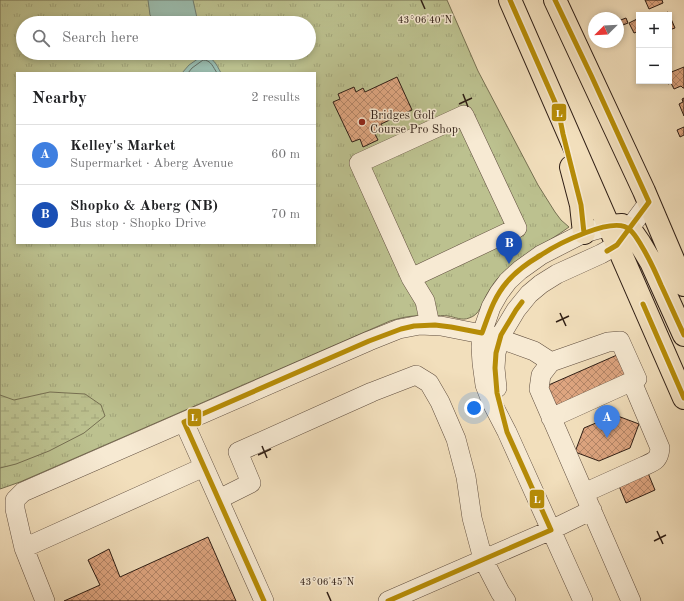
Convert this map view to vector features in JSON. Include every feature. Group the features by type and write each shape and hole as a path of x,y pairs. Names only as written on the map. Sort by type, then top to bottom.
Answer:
{"main road":[{"path":"510,0 558,109 619,233 684,398"},
{"path":"555,0 649,202 684,285"},
{"path":"558,109 562,134 581,205 584,233"},
{"path":"619,233 639,242 649,259 684,335"}],"street":[{"path":"411,278 517,228 464,115 359,163 411,278 425,301 430,325"},
{"path":"507,432 497,393 495,368 496,353 501,335 516,310 529,294 541,284 557,274 601,254 649,202"},
{"path":"583,601 507,432 492,403 485,384 482,359 482,333 491,307 499,293 520,270 541,255 584,233 619,233"},
{"path":"45,601 24,548 15,509 15,500 23,492 399,329 420,325 430,325 482,333 534,351 551,362"},
{"path":"551,418 637,379 620,340 608,342 551,362 541,375 539,389 551,418 631,601"},
{"path":"219,499 251,483 238,452 372,392 416,375 429,384 440,402 456,439 466,477 472,518 483,559 506,601"},
{"path":"388,601 551,530 588,502 654,461 659,455 660,448 632,382"},
{"path":"184,422 264,601"},
{"path":"24,548 204,467"}],"green space":[{"path":"0,0 447,0 478,71 538,185 555,212 569,227 522,257 505,271 494,283 480,308 473,316 464,319 451,316 416,316 390,321 20,482 0,489"},
{"path":"50,392 85,394 101,405 105,416 84,433 49,451 16,464 0,468 0,395 14,400"}],"water":[{"path":"148,0 193,0 197,16 151,16"},
{"path":"196,60 213,60 220,72 183,72"}],"building":[{"path":"645,0 662,0 663,3 649,9"},
{"path":"626,18 628,23 624,25 624,19"},
{"path":"636,20 636,32 634,33 629,23"},
{"path":"672,21 675,28 672,29"},
{"path":"684,67 684,88 681,86 674,89 672,84 672,72"},
{"path":"397,77 412,110 381,124 383,128 374,132 378,140 363,147 360,139 352,142 333,102 340,99 338,94 354,87 356,92 363,88 365,92"},
{"path":"684,98 684,116 679,104 683,102 682,99"},
{"path":"684,127 684,135 680,137 677,130"},
{"path":"617,355 626,375 544,411 535,391"},
{"path":"615,415 639,424 630,448 599,461 575,452 584,428"},
{"path":"648,473 655,490 626,503 619,486"},
{"path":"208,537 236,601 64,601 100,585 88,560 109,549 120,577"}],"transit line":[{"name":"L","path":"510,0 558,109 581,205 584,233"},
{"name":"L","path":"555,0 649,202 617,245 607,251"},
{"name":"L","path":"264,601 184,422 369,341 401,329 414,326 435,325 482,333 492,306 502,288 519,270 549,250 572,238 599,228 622,226 633,233 652,265 684,335"},
{"name":"L","path":"388,601 551,530 507,432 497,393 495,368 496,353 501,335 522,302"},
{"name":"L","path":"643,304 684,398"}],"place":[{"name":"Bridges Golf Course Pro Shop","path":"362,122"},
{"name":"Shopko & Aberg (NB)","path":"509,264"},
{"name":"Kelley's Market","path":"607,438"}]}
